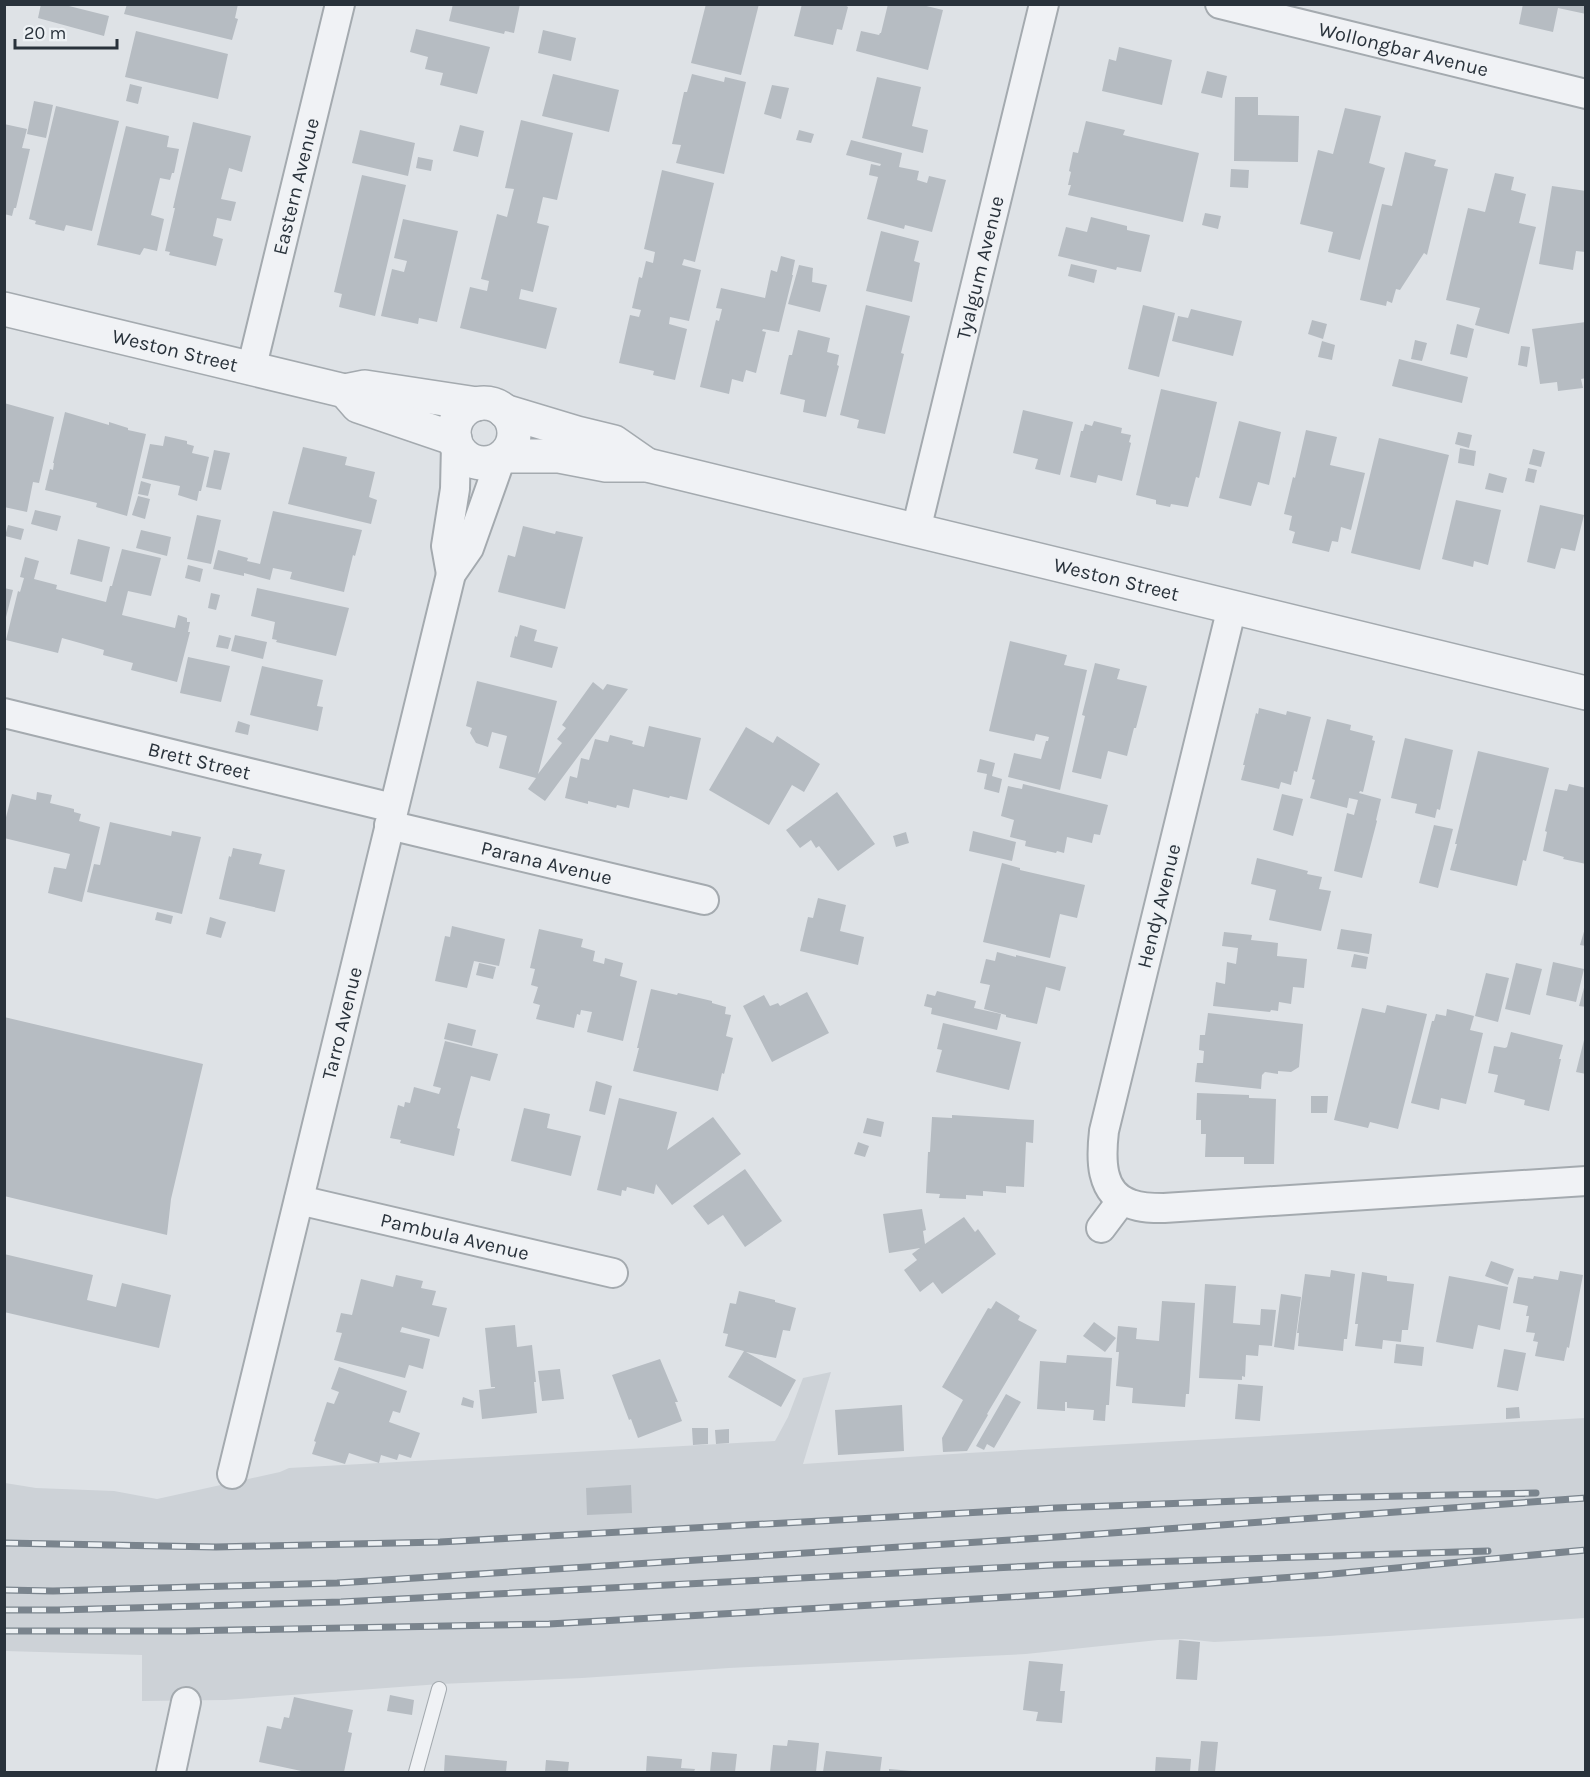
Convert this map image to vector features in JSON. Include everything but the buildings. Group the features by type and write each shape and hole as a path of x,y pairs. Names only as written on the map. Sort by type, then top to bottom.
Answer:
{"street":[{"name":"Eastern Avenue","path":"252,370 340,4"},
{"name":"Tyalgum Avenue","path":"916,530 1044,4"},
{"name":"Wollongbar Avenue","path":"1220,4 1586,94"},
{"name":"Weston Street","path":"4,309 345,391 365,387 491,407 614,442 647,465"},
{"name":"Weston Street","path":"345,391 358,406 455,441"},
{"path":"491,407 513,423 515,434 511,449 503,458 486,463 475,462 461,453 455,441 455,424 468,408 491,407"},
{"name":"Tarro Avenue","path":"451,574 446,546 455,489 455,441"},
{"name":"Weston Street","path":"503,458 559,456 606,465 647,465 1586,693"},
{"name":"Tarro Avenue","path":"232,1474 451,574 469,548 503,458"},
{"name":"Hendy Avenue","path":"1122,1200 1110,1188 1103,1172 1101,1152 1104,1131 1232,607"},
{"name":"Brett Street","path":"4,713 391,817"},
{"name":"Parana Avenue","path":"391,817 704,900"},
{"path":"1101,1228 1122,1200 1130,1204 1164,1208 1586,1181"},
{"name":"Pambula Avenue","path":"299,1200 613,1274"},
{"path":"171,1773 186,1702"}],"lane":[{"path":"416,1773 439,1689"}],"shaded area":[{"path":"831,1372 803,1464 1585,1418 1585,1618 1214,1642 1185,1639 1158,1640 1026,1654 440,1684 225,1700 142,1701 142,1655 5,1651 5,1483 36,1488 114,1491 157,1499 280,1472 289,1468 775,1441 788,1417 803,1378"}],"railway":[{"path":"4,1543 216,1547 440,1542 1055,1508 1315,1498 1536,1493"},
{"path":"4,1590 53,1591 337,1583 1057,1537 1586,1498"},
{"path":"4,1631 184,1631 549,1624 1061,1594 1322,1575 1586,1550"},
{"path":"4,1610 341,1602 1052,1565 1488,1551"}]}
